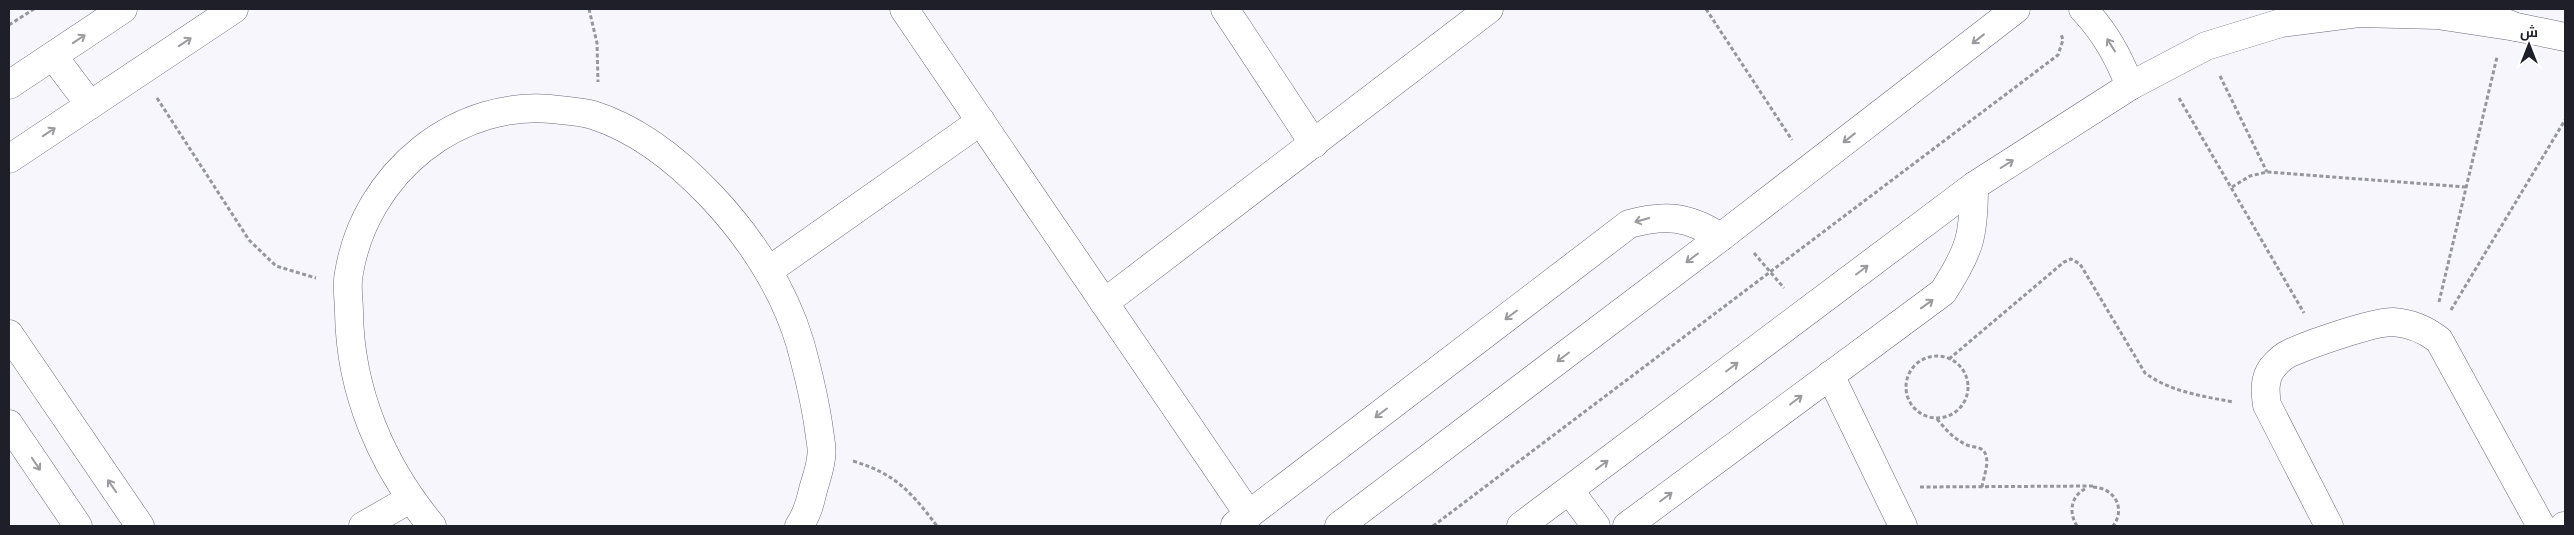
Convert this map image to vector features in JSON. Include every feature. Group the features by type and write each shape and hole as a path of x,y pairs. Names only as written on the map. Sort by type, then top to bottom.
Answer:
{"street":[{"path":"9,85 123,9"},
{"path":"9,159 234,9"},
{"path":"904,9 1104,303 1241,521 1629,224 1652,218 1676,218 1727,232"},
{"path":"1225,9 1314,144"},
{"path":"1104,303 1489,9"},
{"path":"2082,9 2099,26 2117,55 2130,86"},
{"path":"2468,9 2510,26"},
{"path":"1339,526 1727,232 2008,12"},
{"path":"1522,526 1974,186 2130,86 2206,46 2281,23 2359,13 2437,15 2510,26 2565,37"},
{"path":"53,56 90,105"},
{"path":"432,526 410,499 380,448 360,392 349,334 348,275 363,222 393,175 434,139 483,115 538,107 592,114 643,136 691,175 733,219 768,270 798,338 814,391 822,455 807,515 799,526"},
{"path":"768,270 981,121"},
{"path":"1627,526 1943,292 1964,260 1974,224 1974,186"},
{"path":"2330,526 2270,410 2265,393 2266,381 2270,370 2288,354 2378,323 2394,322 2410,325 2439,340 2541,526"},
{"path":"9,334 140,526"},
{"path":"1830,375 1903,526"},
{"path":"11,432 78,526"},
{"path":"1569,490 1596,526"},
{"path":"363,526 410,499"}],"path":[{"path":"9,26 34,9"},
{"path":"589,9 597,43 598,79 592,114"},
{"path":"1706,9 1810,168"},
{"path":"2433,336 2466,187 2510,26"},
{"path":"1433,526 1769,270 2058,55 2063,40 2060,33"},
{"path":"2206,46 2267,172"},
{"path":"2163,69 2322,342"},
{"path":"140,72 249,240 276,266 311,278 348,275"},
{"path":"2433,336 2565,120"},
{"path":"2232,187 2250,176 2267,172 2466,187"},
{"path":"1727,232 1769,270 1804,313"},
{"path":"1949,359 2064,262 2071,259 2080,264 2145,373 2160,384 2189,394 2270,410"},
{"path":"1938,356 1949,359 1960,365 1966,375 1969,387 1966,400 1960,410 1949,416 1938,419 1926,416 1915,410 1908,400 1906,388 1908,375 1915,365 1925,359 1938,356"},
{"path":"1938,419 1950,435 1968,446 1980,448 1985,453 1987,460 1982,487"},
{"path":"822,455 855,461 886,474 913,494 937,526"},
{"path":"1884,487 2095,486 2110,492 2119,505 2119,516 2114,526"},
{"path":"2077,526 2072,516 2072,506 2076,496 2085,489 2095,486"}]}
